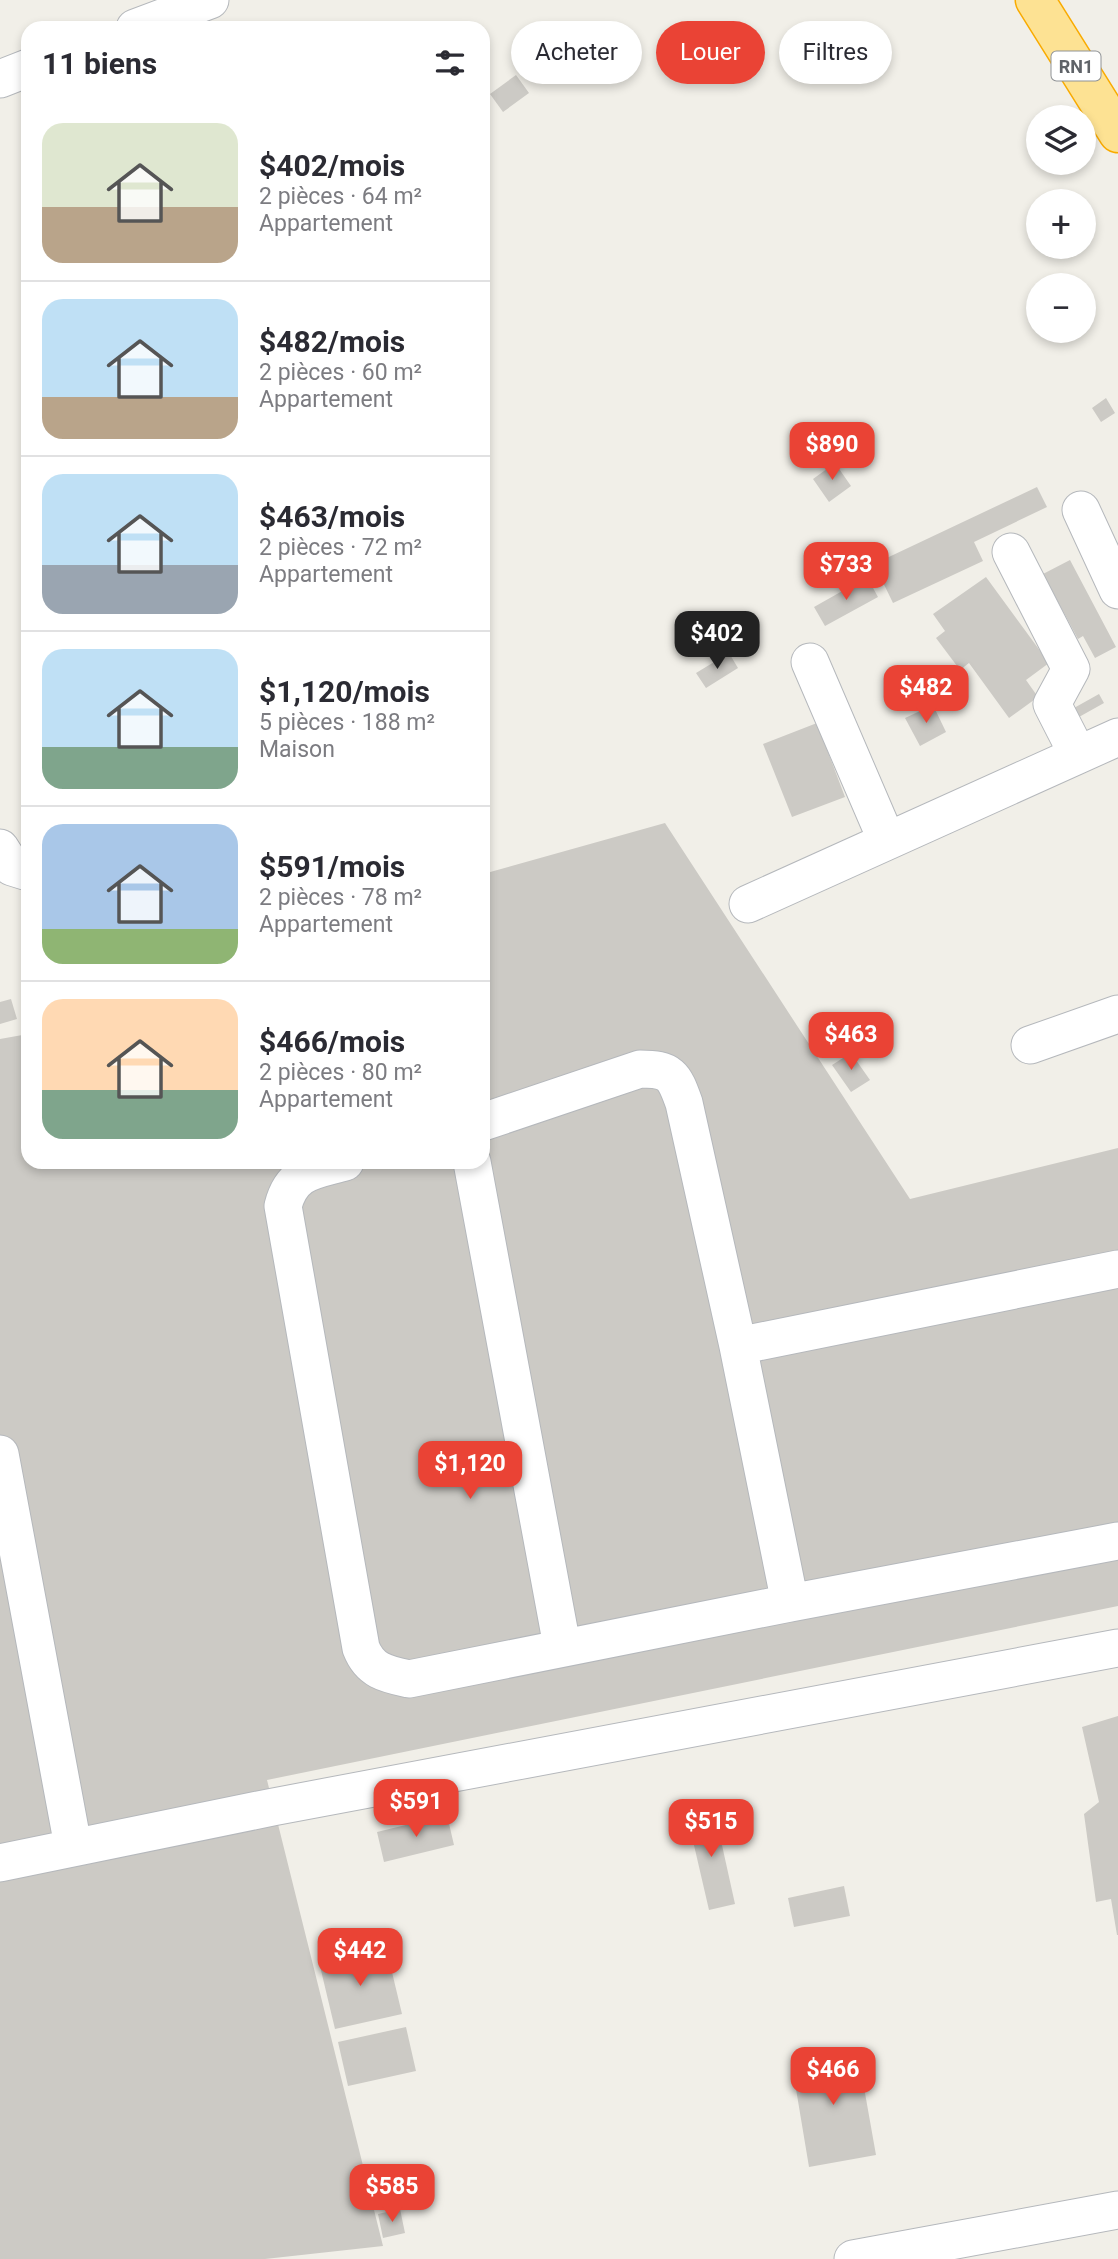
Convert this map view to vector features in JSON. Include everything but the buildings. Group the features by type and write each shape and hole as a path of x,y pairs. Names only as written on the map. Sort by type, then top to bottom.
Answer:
{"highway":[{"name":"RN1","path":"1035,0 1118,133"}],"street":[{"path":"154,21 210,0"},
{"path":"0,79 21,71"},
{"path":"1082,510 1118,590"},
{"path":"1011,552 1071,669 1052,704 1078,755"},
{"path":"810,662 887,841"},
{"path":"748,904 1118,737"},
{"path":"0,848 12,867 21,870"},
{"path":"1030,1045 1118,1014"},
{"path":"490,1120 640,1069 662,1069 675,1079 684,1103 738,1346 790,1603"},
{"path":"321,1169 304,1174 288,1186 283,1206 361,1648 365,1660 377,1670 409,1679 562,1646 1118,1541"},
{"path":"473,1169 562,1646"},
{"path":"738,1346 1118,1269"},
{"path":"0,1454 73,1846"},
{"path":"0,1863 73,1846 1118,1648"},
{"path":"853,2259 1118,2210"}]}
